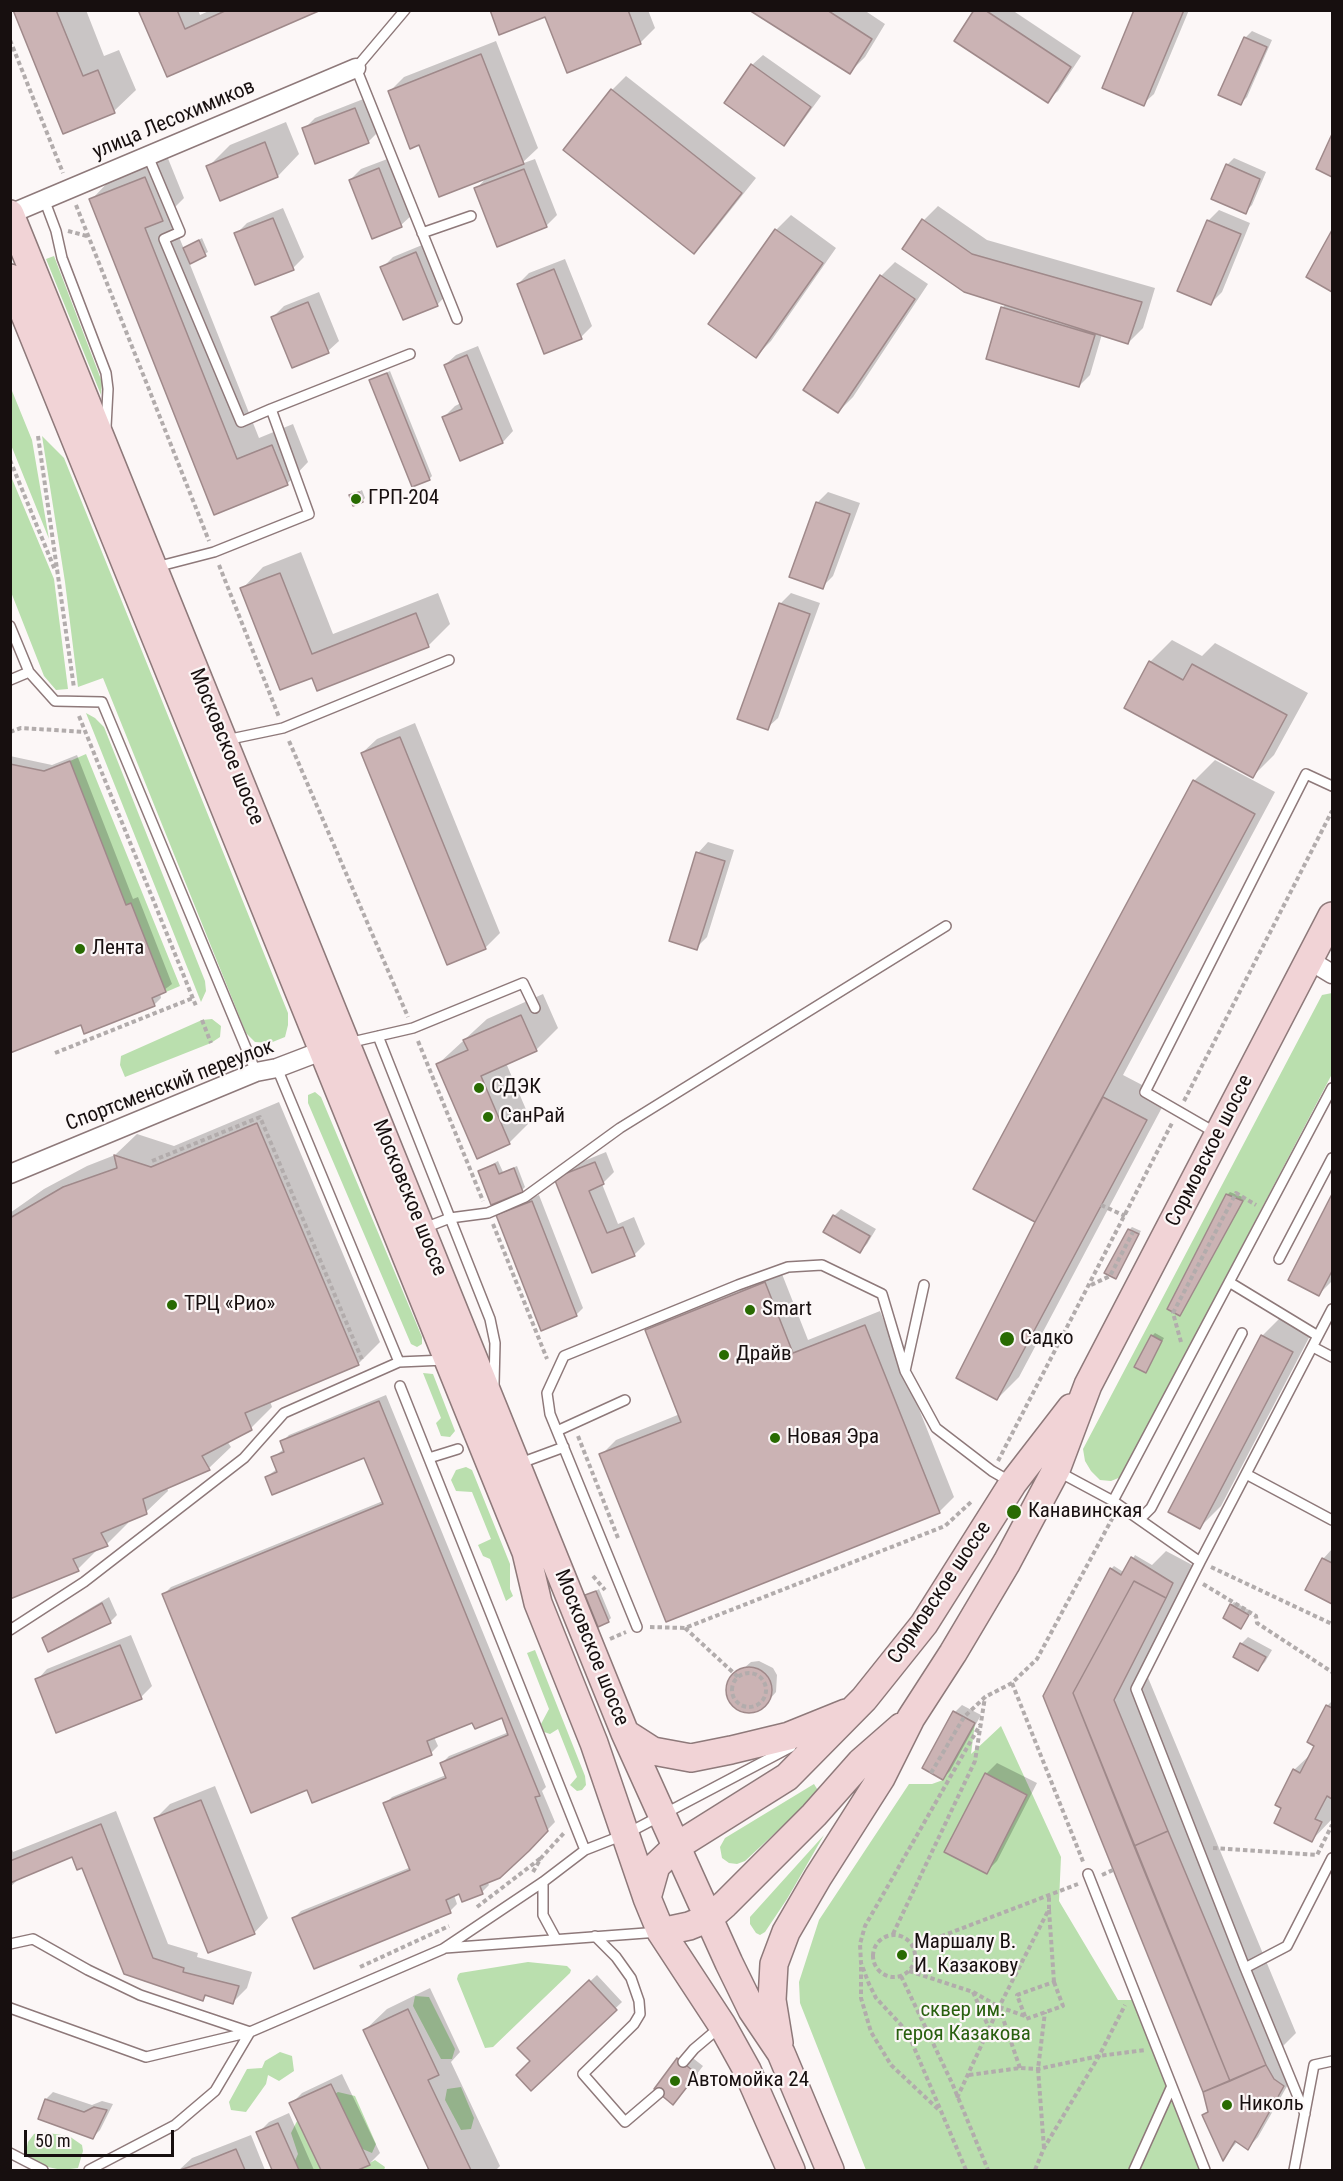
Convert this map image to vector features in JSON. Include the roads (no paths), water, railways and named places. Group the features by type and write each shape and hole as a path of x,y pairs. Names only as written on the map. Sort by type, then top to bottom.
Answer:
{"main road":[{"name":"Московское шоссе","path":"10,214 224,741 448,1360 526,1552 538,1603 594,1743 647,1898 661,1932 722,2025 747,2070 784,2165"},
{"name":"Московское шоссе","path":"10,278 334,1047 422,1230 625,1733 752,2010 781,2053 830,2170"},
{"name":"Сормовское шоссе","path":"781,2053 772,2000 774,1964 786,1932 881,1778 911,1718 1007,1562 1056,1470 1088,1385 1332,916"},
{"name":"Сормовское шоссе","path":"647,1898 656,1866 677,1846 787,1777 817,1740 864,1699 924,1624 978,1536 1003,1477 1088,1385"},
{"name":"Сормовское шоссе","path":"625,1733 653,1751 691,1758 789,1736 852,1711"},
{"name":"Сормовское шоссе","path":"709,1918 814,1815 861,1762 911,1718"},
{"path":"661,1932 689,1926 709,1918"}],"street":[{"name":"улица Лесохимиков","path":"10,214 356,68"},
{"path":"1309,960 1332,974"},
{"name":"Спортсменский переулок","path":"10,1174 255,1072 277,1068 334,1047"}],"lane":[{"path":"405,10 356,68 457,319"},
{"path":"148,156 180,231 164,238 241,422 410,354"},
{"path":"44,199 56,231 62,258 106,373 108,389 106,451"},
{"path":"422,232 471,216"},
{"path":"154,568 214,552 309,514 271,410"},
{"path":"10,626 29,672 55,701 102,702 255,1072"},
{"path":"224,741 283,728 449,660"},
{"path":"10,680 29,672"},
{"path":"1218,1134 1144,1092 1306,774 1332,786"},
{"path":"422,1230 450,1218 488,1213 525,1197 620,1128 946,926"},
{"path":"334,1047 413,1028 524,983 535,1008"},
{"path":"378,1036 490,1319 495,1343 494,1382 497,1416"},
{"path":"277,1068 399,1362"},
{"path":"1117,1503 1186,1363 1332,1088"},
{"path":"1279,1259 1332,1158"},
{"path":"637,1627 550,1414 547,1392 564,1356 778,1270 788,1267 822,1265 882,1294 905,1371 936,1428 1003,1477"},
{"path":"1229,1282 1318,1336"},
{"path":"905,1371 924,1285"},
{"path":"1305,2114 1245,1968 1136,1689 1332,1309"},
{"path":"1140,1519 1151,1508 1242,1333"},
{"path":"1313,1347 1332,1357"},
{"path":"10,1630 84,1582 244,1458 284,1413 399,1362 448,1360"},
{"path":"400,1386 585,1850"},
{"path":"557,1431 625,1400"},
{"path":"516,1465 564,1447"},
{"path":"429,1458 458,1449"},
{"path":"1056,1470 1117,1503 1200,1562"},
{"path":"1246,1474 1332,1520"},
{"path":"10,2008 146,2057 250,2032 443,1949 543,1882 585,1850 626,1834 786,1749 796,1746"},
{"path":"1245,1968 1287,1946 1332,1858"},
{"path":"1088,1874 1205,2170"},
{"path":"543,1882 543,1915 556,1939"},
{"path":"443,1949 661,1932"},
{"path":"596,1936 616,1957 631,1978 639,2001 640,2014 634,2024 583,2074 625,2122 659,2093"},
{"path":"10,1944 33,1939 88,1970 140,1995 250,2032"},
{"path":"683,2062 694,2049 722,2025"},
{"path":"89,2170 175,2124 215,2091 250,2032"},
{"path":"1294,2170 1314,2065 1332,2061"},
{"path":"1134,2170 1171,2088"},
{"path":"10,2153 43,2170"}],"place":[{"name":"ГРП-204","path":"356,499"},
{"name":"Лента","path":"80,949"},
{"name":"СДЭК","path":"479,1088"},
{"name":"СанРай","path":"488,1117"},
{"name":"ТРЦ «Рио»","path":"172,1305"},
{"name":"Smart","path":"750,1310"},
{"name":"Садко","path":"1007,1339"},
{"name":"Драйв","path":"724,1355"},
{"name":"Новая Эра","path":"775,1438"},
{"name":"Канавинская","path":"1014,1512"},
{"name":"Маршалу В. И. Казакову","path":"902,1955"},
{"name":"Автомойка 24","path":"675,2081"},
{"name":"Николь","path":"1227,2105"}],"park label":[{"name":"сквер им. героя Казакова","path":"963,2023"}]}
